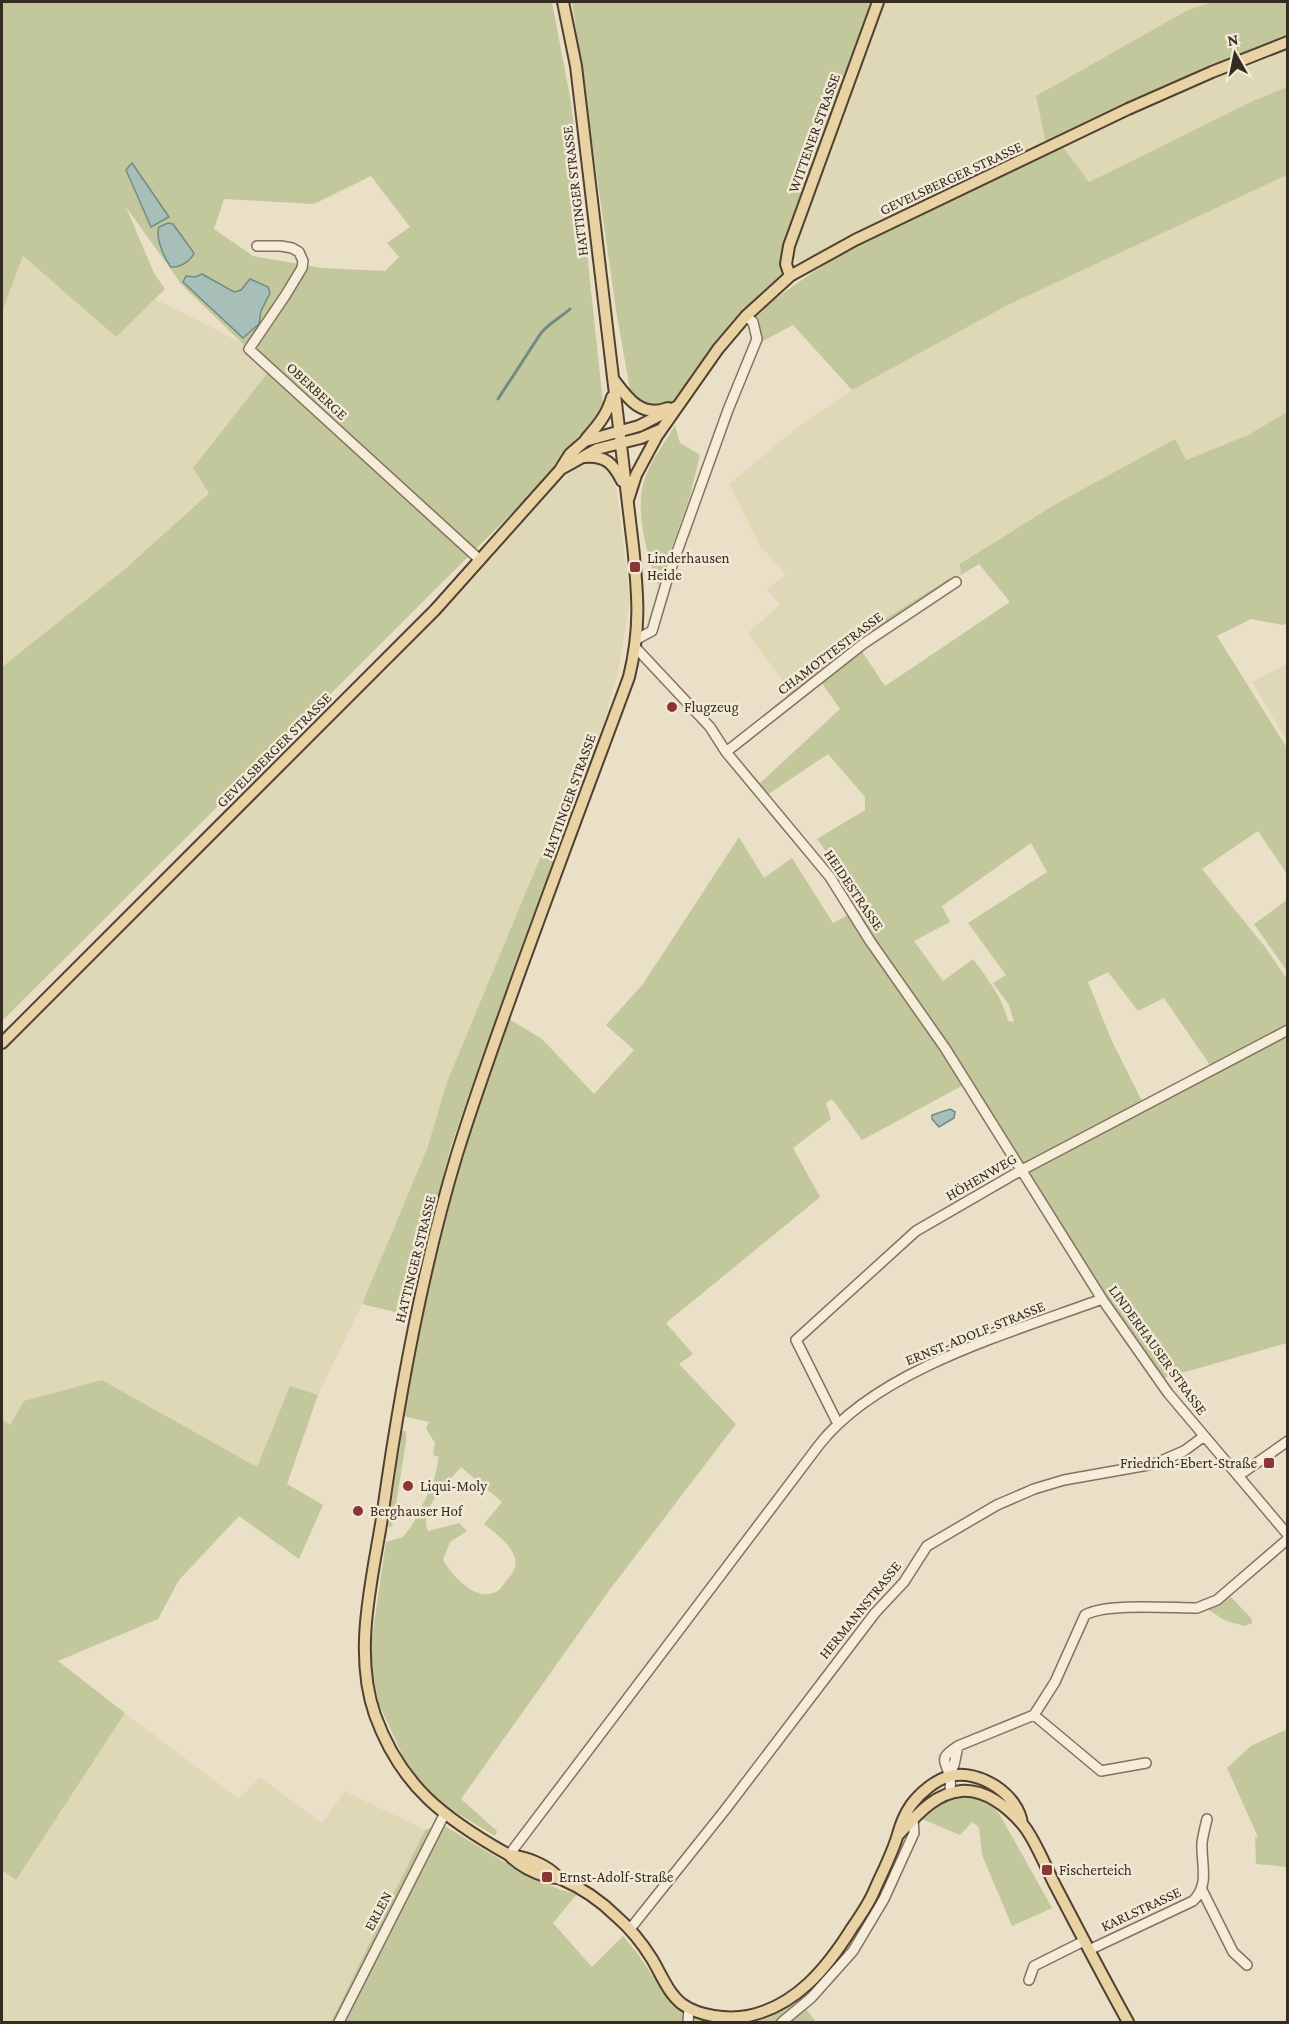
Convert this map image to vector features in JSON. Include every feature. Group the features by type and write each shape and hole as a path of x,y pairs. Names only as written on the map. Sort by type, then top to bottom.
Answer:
{"main road":[{"name":"HATTINGER STRASSE","path":"563,2 576,66 635,567 638,604 636,643 629,677 531,942 458,1153 418,1300 389,1468 366,1633 366,1674 374,1712 388,1746 403,1771 423,1794 444,1815 509,1855 521,1856 552,1871 558,1877 592,1896 630,1929 652,1959 672,1993 689,2008"},
{"name":"WITTENER STRASSE","path":"790,276 786,264 789,246 878,2"},
{"name":"GEVELSBERGER STRASSE","path":"627,503 636,475 676,407 718,349 746,316 790,276 855,240 1128,109 1287,42"},
{"path":"612,378 627,397 642,409 660,411 684,398"},
{"path":"585,441 609,410 614,391"},
{"name":"GEVELSBERGER STRASSE","path":"560,470 676,407"},
{"name":"GEVELSBERGER STRASSE","path":"2,1043 386,659 480,560 560,470 570,454 585,441 595,437 641,438 662,429"},
{"path":"581,457 604,458 612,464 625,485"},
{"path":"689,2008 703,2014 745,2016 773,2008 806,1986 833,1956 860,1917 874,1892 902,1819 921,1793 949,1776 972,1777 994,1785 1014,1803 1021,1816 1022,1824 1128,2022"},
{"path":"898,1834 927,1806 951,1793 974,1791 986,1795 1022,1824"}],"street":[{"name":"OBERBERGE","path":"257,246 292,248 299,252 303,261 302,268 285,296 249,349 480,560"},
{"name":"HATTINGER STRASSE","path":"636,643 652,631 668,577 716,443 757,339 753,322 746,316"},
{"name":"CHAMOTTESTRASSE","path":"726,752 863,644 956,582"},
{"name":"HEIDESTRASSE","path":"636,643 710,727 726,752 830,878 870,941 945,1048 1020,1171"},
{"name":"HÖHENWEG","path":"838,1424 796,1340 916,1231 1020,1171 1287,1030"},
{"name":"LINDERHAUSER STRASSE","path":"1020,1171 1102,1299 1168,1393 1287,1537"},
{"name":"ERNST-ADOLF-STRASSE","path":"509,1855 821,1441 838,1424 888,1387 936,1362 1102,1299"},
{"name":"HERMANNSTRASSE","path":"630,1929 725,1810 875,1614 904,1582 927,1546 997,1505 1034,1489 1064,1480 1154,1464 1184,1450 1203,1437"},
{"path":"1238,1476 1287,1441"},
{"path":"951,1793 944,1761 946,1753 1034,1715 1055,1682 1085,1615 1093,1611 1112,1608 1197,1608 1207,1605 1217,1600 1287,1537"},
{"path":"1034,1715 1101,1772 1146,1763"},
{"name":"ERLEN","path":"339,2022 444,1815"},
{"path":"782,2022 811,1998 853,1952 884,1899 914,1833 913,1819"},
{"name":"KARLSTRASSE","path":"1029,1980 1034,1966 1193,1901 1202,1890 1204,1882 1202,1844 1207,1819"},
{"path":"1202,1890 1233,1952 1248,1965"},
{"path":"688,2022 689,2008"}],"shaded area":[{"path":"884,2 1212,2 1188,10 1046,144 802,262 797,262 791,257 792,251"},
{"path":"1287,45 1287,87 1255,100 1089,182 1062,146 1153,101"},
{"path":"1287,175 1287,412 1248,435 1185,460 1175,439 961,564 961,575 950,583 947,579 860,635 789,690 748,633 780,605 767,590 786,574 760,546 729,484 798,427 852,390 1006,306"},
{"path":"23,256 115,337 155,299 242,343 273,366 209,492 125,569 2,667 2,312"},
{"path":"587,462 597,463 608,469 613,477 617,492 630,599 618,673 597,746 588,743 447,1082 427,1149 362,1304 318,1395 290,1386 257,1467 102,1380 10,1425 2,1419 2,1052 363,690 391,666 394,658 552,489 574,469"},
{"path":"1287,664 1287,742 1252,682"},
{"path":"125,1713 239,1799 260,1777 322,1823 345,1791 425,1830 331,2022 2,2022 2,1870 16,1880"}],"green space":[{"path":"2,2 552,2 571,102 603,403 598,415 526,499 2,1021 2,667 125,569 209,493 193,468 273,366 242,343 182,285 126,207 154,273 165,289 116,337 23,256 2,312","holes":["371,176 410,227 387,243 399,257 385,271 322,268 253,256 214,229 224,199 314,204"]},
{"path":"572,2 875,2 783,251 781,277 754,300 731,325 678,397 660,407 642,403 633,396 630,390 616,310"},
{"path":"1212,2 1287,2 1287,37 1226,61 1046,144 1036,96 1188,10"},
{"path":"1287,87 1287,175 1006,306 852,390 793,325 763,341 759,339 754,317 789,289 863,242 942,202 1062,146 1089,182 1255,100"},
{"path":"1287,412 1287,623 1283,625 1251,619 1217,636 1287,748 1287,874 1258,831 1202,869 1265,947 1287,979 1287,1343 1164,1378 1107,1296 969,1082 862,1140 832,1099 826,1103 831,1119 793,1148 820,1197 666,1323 693,1354 679,1364 736,1424 608,1592 461,1799 497,1831 495,1836 443,1805 423,1786 407,1765 379,1704 371,1666 372,1637 386,1542 403,1537 411,1527 428,1494 425,1493 425,1489 432,1489 439,1457 433,1455 435,1443 426,1429 429,1422 403,1416 415,1342 458,1172 509,1019 542,1039 594,1094 634,1050 606,1025 643,984 739,837 764,878 792,858 833,923 866,905 817,839 865,810 865,797 828,754 764,797 756,787 840,709 819,679 861,650 885,686 1010,602 979,564 961,575 960,564 1056,504 1175,439 1186,460 1248,435","holes":["1031,843 1047,872 968,923 1006,975 993,983 1009,1005 1014,1022 1008,1021 998,996 973,959 943,981 914,941 950,922 942,906","1108,972 1138,1011 1164,998 1212,1068 1143,1103 1111,1039 1088,982","461,1467 502,1502 484,1524 502,1539 515,1558 514,1570 499,1590 491,1594 474,1591 459,1580 443,1560 450,1542 467,1531 459,1523 428,1531 427,1514 442,1488"]},
{"path":"675,425 680,443 700,455 690,496 658,586 643,530 641,500 647,473"},
{"path":"948,579 950,583 789,699 780,689 785,684 789,690 860,635"},
{"path":"588,743 597,746 451,1146 407,1315 362,1304 427,1149 447,1082"},
{"path":"1287,900 1287,971 1254,924"},
{"path":"102,1380 257,1467 290,1386 318,1395 287,1484 323,1505 299,1559 239,1516 179,1580 158,1619 58,1661 125,1713 16,1880 2,1870 2,1419 10,1425 24,1401"},
{"path":"402,1431 406,1431 406,1442 393,1522 391,1527 388,1527"},
{"path":"1230,1596 1251,1618 1252,1623 1245,1626 1226,1621 1207,1609 1220,1604"},
{"path":"1285,1730 1288,1734 1287,1867 1256,1864 1255,1837 1258,1837 1227,1768 1251,1746"},
{"path":"964,1796 984,1801 1000,1815 1052,1908 1012,1926 982,1855 979,1827 972,1822 960,1835 922,1819 941,1804"},
{"path":"443,1825 534,1879 577,1894 553,1923 592,1967 623,1936 638,1954 672,2005 686,2014 714,2022 331,2022 425,1830"},
{"path":"799,2000 816,2022 752,2022 762,2020"}],"water":[{"path":"132,163 169,217 151,227 126,170"},
{"path":"168,223 173,224 194,253 188,261 174,267 171,267 166,258 158,236 159,227"},
{"path":"202,274 234,292 241,290 250,279 268,287 270,293 261,311 259,324 243,338 183,282 186,276 195,277"},
{"path":"950,1109 955,1112 954,1118 939,1127 932,1119 932,1115"}],"waterway":[{"path":"498,399 541,333 570,309"}],"place":[{"name":"Linderhausen Heide","path":"635,567"},
{"name":"Flugzeug","path":"672,707"},
{"name":"Friedrich-Ebert-Straße","path":"1269,1463"},
{"name":"Liqui-Moly","path":"408,1486"},
{"name":"Berghauser Hof","path":"358,1511"},
{"name":"Fischerteich","path":"1047,1870"},
{"name":"Ernst-Adolf-Straße","path":"547,1877"}]}
